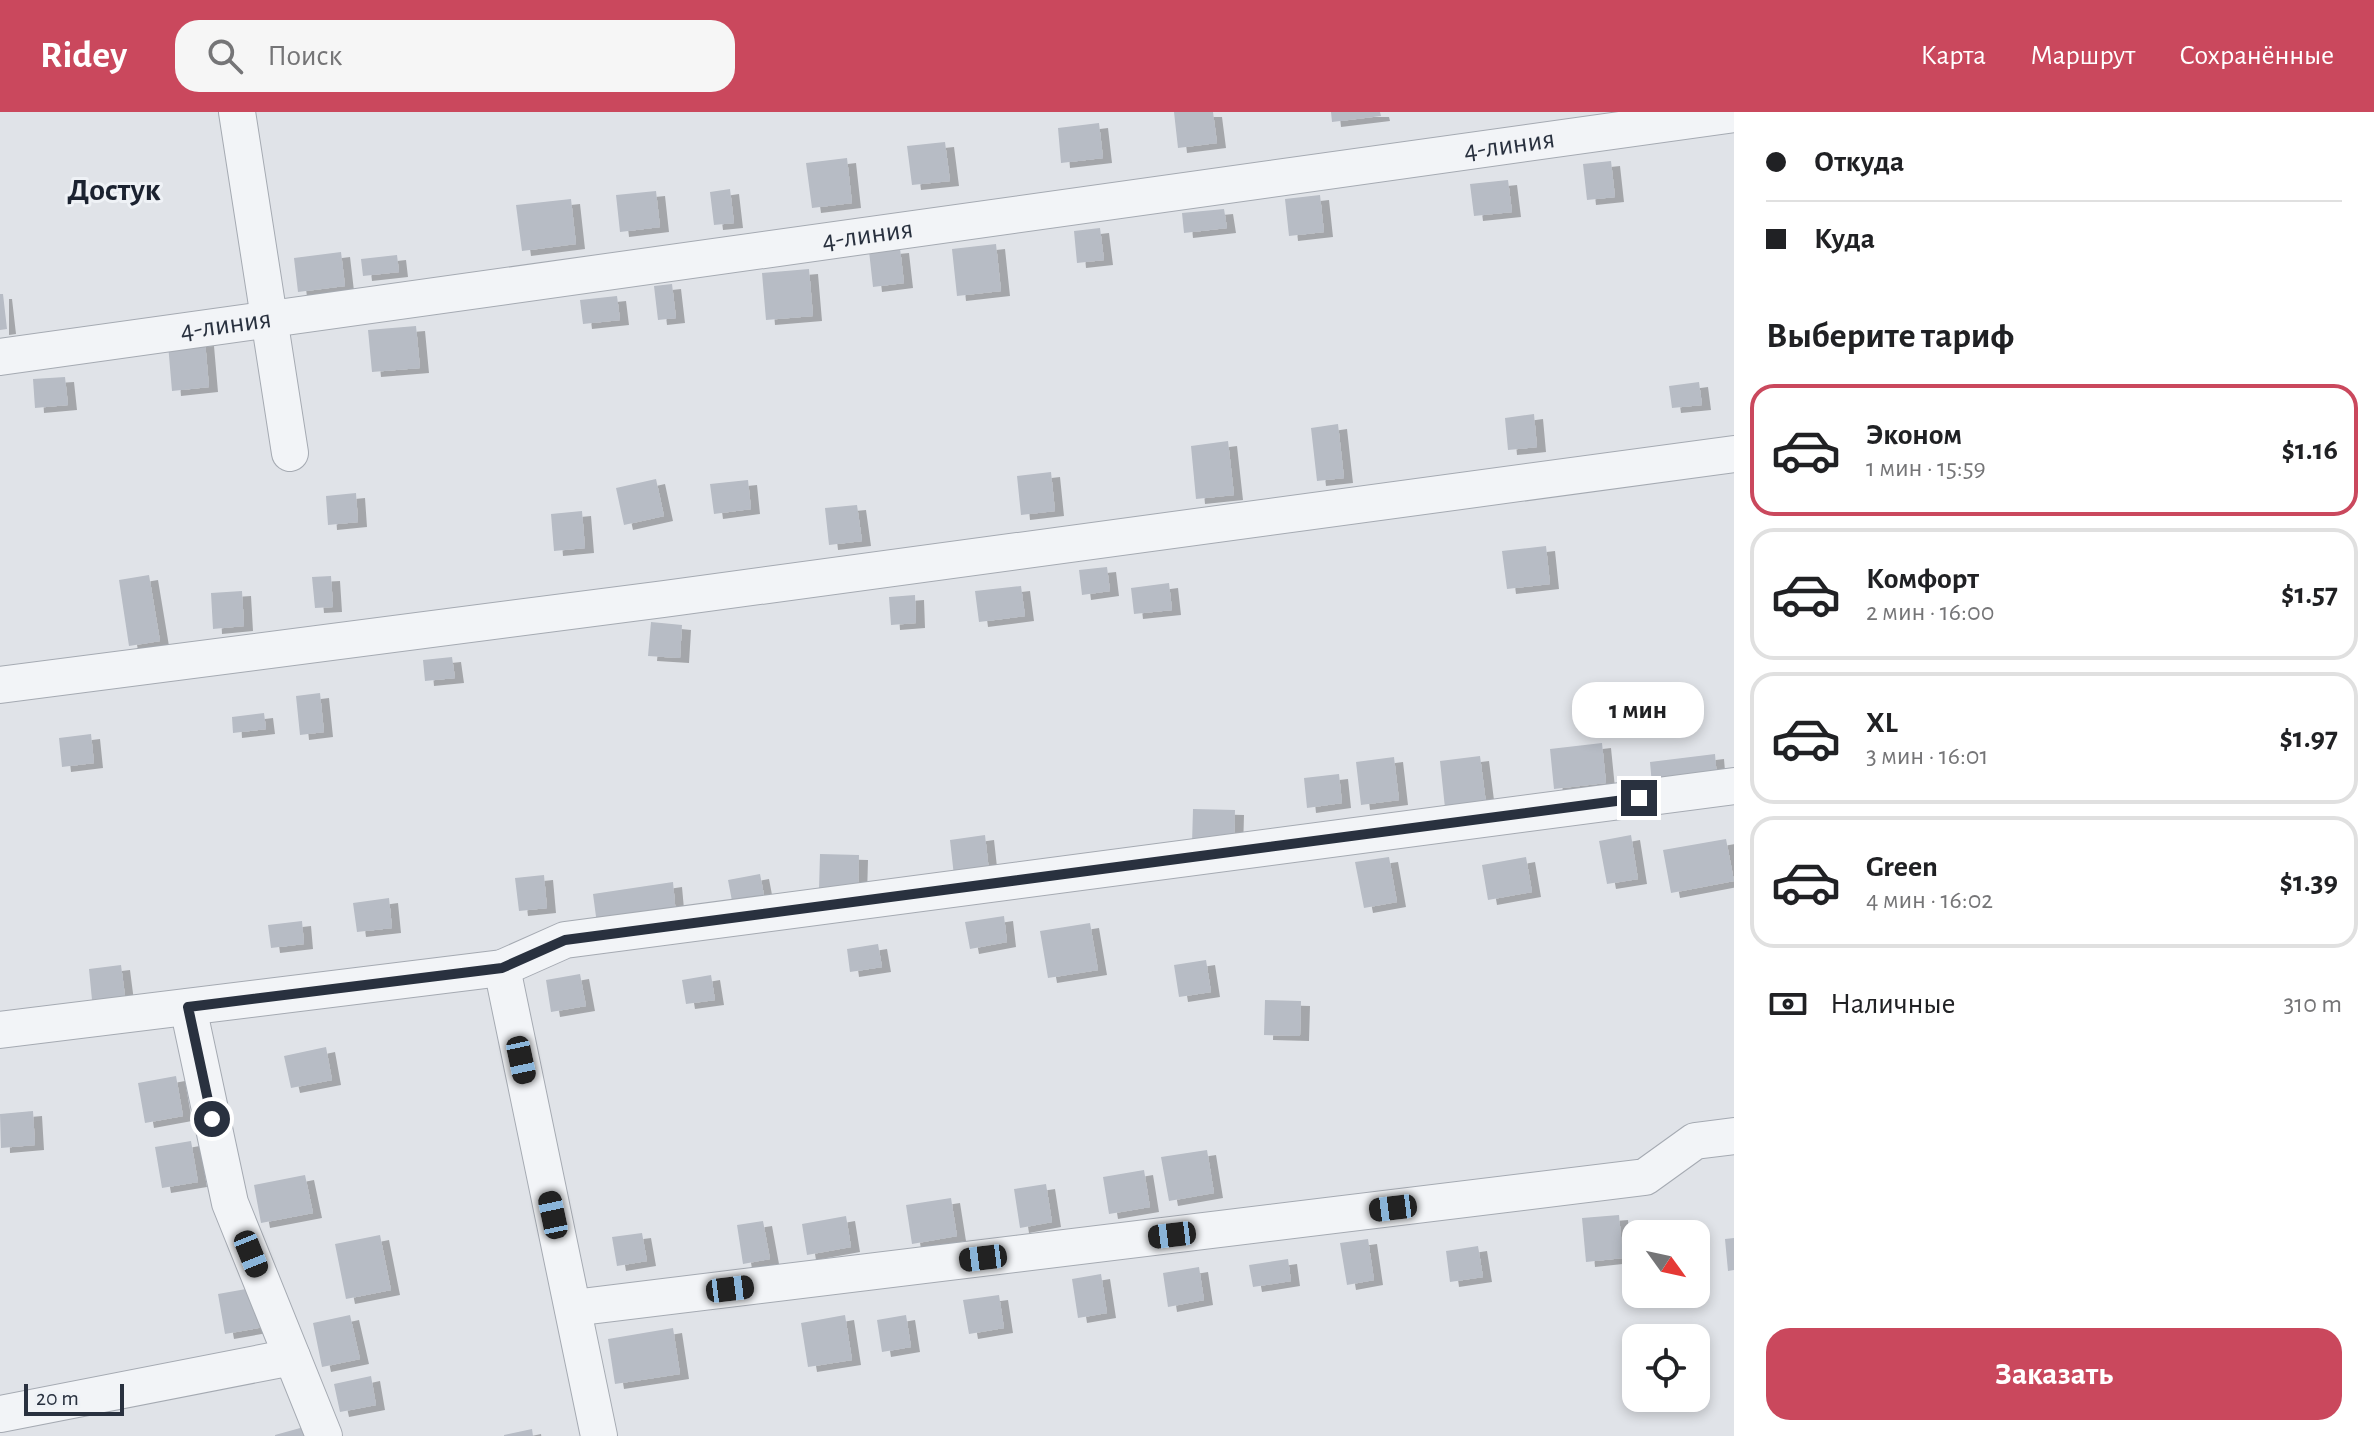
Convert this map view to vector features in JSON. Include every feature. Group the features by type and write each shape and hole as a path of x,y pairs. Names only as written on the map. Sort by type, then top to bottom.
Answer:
{"street":[{"path":"237,112 290,453"},
{"name":"4-линия","path":"0,357 1734,114"},
{"path":"0,685 680,597 1734,454"},
{"path":"0,1030 502,968 565,940 1734,786"},
{"path":"502,968 599,1436"},
{"path":"188,1007 230,1203 324,1436"},
{"path":"573,1308 1645,1177 1695,1141 1734,1136"},
{"path":"0,1414 292,1357"}],"building":[{"path":"1174,112 1213,112 1217,143 1178,148"},
{"path":"1331,112 1380,112 1381,116 1332,122"},
{"path":"1099,123 1103,158 1061,163 1058,128"},
{"path":"945,142 950,181 912,185 907,146"},
{"path":"847,158 852,203 812,208 806,163"},
{"path":"1611,161 1615,197 1587,200 1583,164"},
{"path":"1508,180 1512,212 1474,216 1470,184"},
{"path":"730,189 734,223 714,225 710,192"},
{"path":"656,191 660,227 620,232 616,195"},
{"path":"1320,195 1324,232 1289,236 1285,199"},
{"path":"571,199 576,244 522,251 516,205"},
{"path":"1224,209 1227,228 1184,233 1182,213"},
{"path":"1100,228 1104,260 1077,263 1074,231"},
{"path":"996,244 1001,291 957,296 952,249"},
{"path":"900,248 904,283 873,287 869,251"},
{"path":"341,252 345,286 298,292 294,258"},
{"path":"397,255 399,272 363,276 361,259"},
{"path":"809,269 813,316 766,320 762,273"},
{"path":"672,284 676,318 658,320 654,286"},
{"path":"0,294 3,294 7,329 0,330"},
{"path":"617,296 620,320 583,324 580,300"},
{"path":"416,326 420,368 372,372 368,330"},
{"path":"205,341 209,387 172,391 168,344"},
{"path":"65,377 68,405 35,408 33,379"},
{"path":"1699,382 1702,405 1672,408 1669,386"},
{"path":"1534,414 1537,447 1508,450 1505,418"},
{"path":"1338,424 1344,478 1317,481 1311,428"},
{"path":"1228,441 1234,495 1196,499 1191,446"},
{"path":"1051,472 1055,511 1021,515 1017,476"},
{"path":"656,479 664,516 624,525 616,488"},
{"path":"748,480 751,509 714,514 710,484"},
{"path":"356,493 358,522 328,525 326,496"},
{"path":"857,505 862,541 829,545 825,508"},
{"path":"582,511 585,548 554,551 551,514"},
{"path":"1546,546 1550,584 1507,589 1502,551"},
{"path":"1107,567 1110,591 1082,595 1079,570"},
{"path":"149,575 160,641 129,646 119,580"},
{"path":"331,576 333,607 315,608 312,577"},
{"path":"1169,583 1172,610 1134,614 1131,588"},
{"path":"1021,586 1025,616 979,622 975,591"},
{"path":"242,591 244,626 213,629 211,593"},
{"path":"915,595 916,623 891,625 889,597"},
{"path":"651,622 682,625 680,658 648,656"},
{"path":"452,657 455,678 425,681 423,660"},
{"path":"320,693 324,732 300,735 296,696"},
{"path":"264,713 266,729 233,733 232,717"},
{"path":"91,734 94,763 62,767 59,738"},
{"path":"1602,743 1606,783 1554,789 1550,749"},
{"path":"1715,754 1717,778 1652,785 1650,762"},
{"path":"1480,756 1486,803 1445,808 1440,761"},
{"path":"1394,757 1399,800 1361,805 1356,762"},
{"path":"1339,774 1342,803 1307,808 1304,778"},
{"path":"1193,809 1235,810 1234,845 1192,844"},
{"path":"985,835 989,871 954,876 950,840"},
{"path":"1631,835 1638,879 1607,884 1599,841"},
{"path":"1726,839 1734,881 1671,893 1663,850"},
{"path":"820,854 859,855 858,891 819,890"},
{"path":"1389,857 1397,902 1364,908 1355,862"},
{"path":"1526,857 1532,892 1488,900 1482,865"},
{"path":"760,874 764,895 732,901 728,880"},
{"path":"544,875 547,908 519,911 515,878"},
{"path":"673,882 676,915 597,924 593,894"},
{"path":"389,898 392,928 357,932 353,903"},
{"path":"1004,916 1007,942 970,949 965,922"},
{"path":"302,921 304,944 271,948 268,925"},
{"path":"1090,923 1098,970 1048,978 1040,931"},
{"path":"878,944 882,967 850,972 847,949"},
{"path":"1206,960 1211,992 1179,997 1174,965"},
{"path":"121,965 125,996 92,1000 89,969"},
{"path":"580,974 586,1006 551,1012 546,980"},
{"path":"711,975 715,1000 686,1004 682,980"},
{"path":"1265,1000 1301,1001 1300,1036 1264,1035"},
{"path":"326,1047 332,1080 291,1088 284,1056"},
{"path":"176,1076 183,1116 145,1123 138,1083"},
{"path":"33,1111 35,1145 1,1148 0,1114"},
{"path":"191,1141 198,1182 162,1188 155,1147"},
{"path":"1207,1150 1214,1193 1169,1201 1161,1157"},
{"path":"1144,1170 1150,1207 1109,1214 1103,1177"},
{"path":"305,1175 313,1213 261,1223 254,1185"},
{"path":"1046,1184 1052,1222 1020,1228 1014,1189"},
{"path":"951,1198 957,1236 912,1244 906,1205"},
{"path":"1619,1215 1622,1258 1586,1262 1582,1218"},
{"path":"846,1216 851,1247 807,1255 802,1224"},
{"path":"763,1221 770,1259 743,1264 737,1225"},
{"path":"642,1233 647,1261 617,1266 612,1237"},
{"path":"380,1235 391,1290 346,1299 335,1244"},
{"path":"1734,1238 1734,1270 1728,1271 1725,1239"},
{"path":"1368,1239 1374,1280 1347,1285 1340,1243"},
{"path":"1478,1246 1483,1277 1450,1282 1446,1251"},
{"path":"1288,1259 1291,1281 1253,1287 1249,1265"},
{"path":"1199,1267 1204,1300 1168,1307 1163,1273"},
{"path":"1101,1274 1107,1313 1078,1318 1072,1279"},
{"path":"258,1287 264,1327 225,1334 218,1294"},
{"path":"999,1295 1004,1328 969,1334 963,1300"},
{"path":"350,1315 360,1359 322,1367 313,1323"},
{"path":"845,1315 852,1360 808,1367 801,1323"},
{"path":"906,1315 911,1347 882,1352 877,1320"},
{"path":"673,1328 680,1374 615,1384 608,1339"},
{"path":"371,1376 376,1405 340,1412 334,1384"},
{"path":"311,1425 314,1436 275,1436 275,1435"},
{"path":"532,1429 533,1436 504,1436 504,1435"}],"district":[{"name":"Достук","path":"114,190"}],"route":[{"path":"212,1119 188,1007 502,968 565,940 1639,798"}]}
